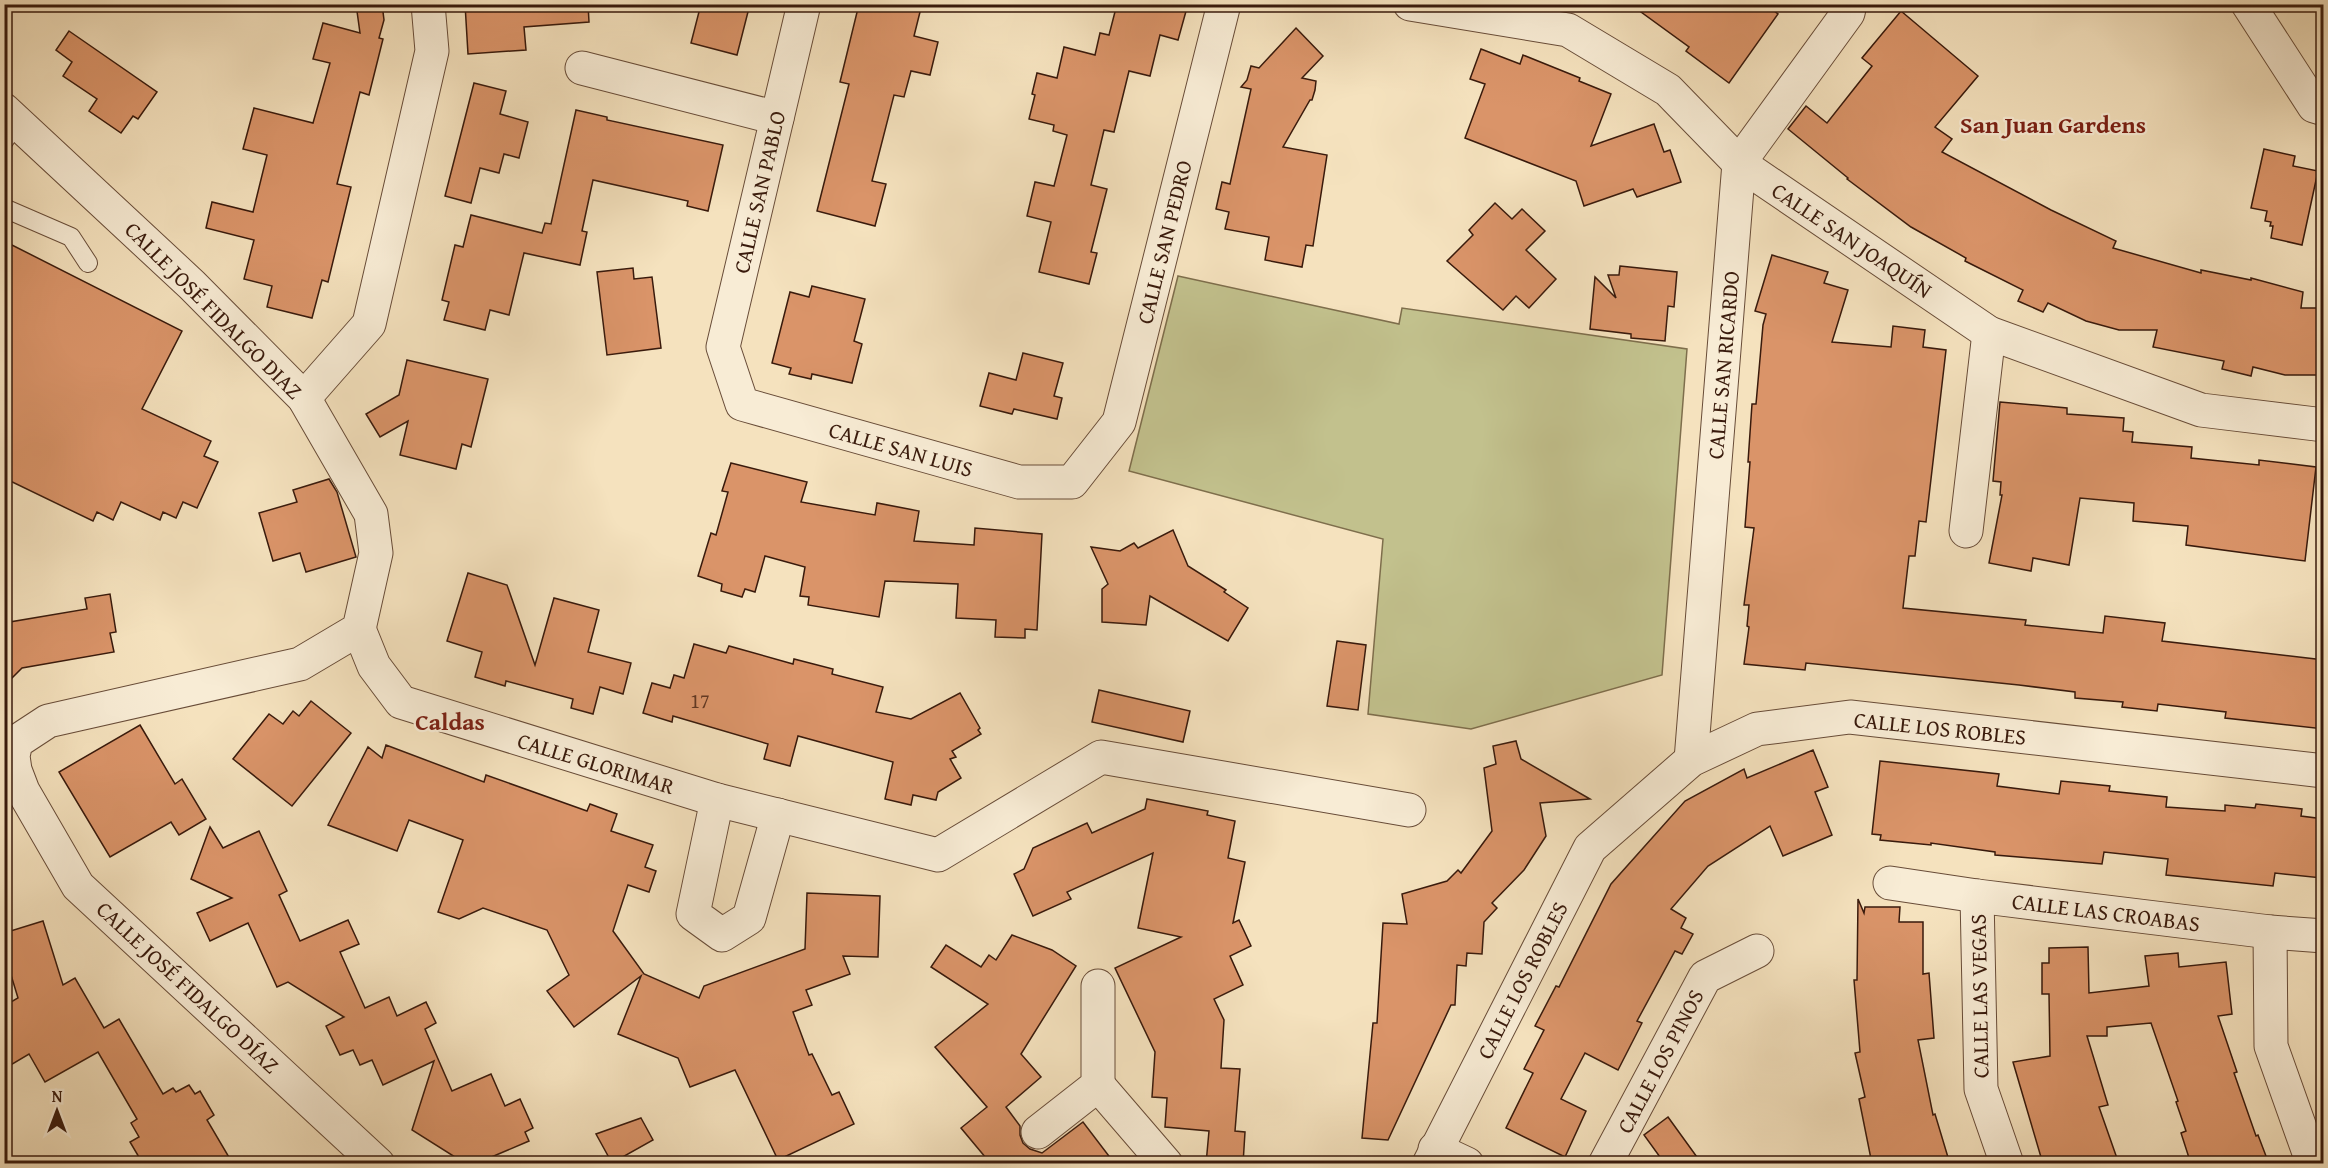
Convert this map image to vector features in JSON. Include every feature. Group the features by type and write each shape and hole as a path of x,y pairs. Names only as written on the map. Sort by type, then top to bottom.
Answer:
{"street":[{"path":"304,398 369,324 432,51 428,4"},
{"name":"CALLE SAN PABLO","path":"734,379 723,347 804,4"},
{"name":"CALLE SAN PEDRO","path":"1082,469 1119,422 1224,4"},
{"name":"CALLE SAN JOAQUÍN","path":"1410,4 1568,30 1668,90 1739,163 1989,333 2201,410 2324,425"},
{"path":"1739,163 1848,13 1851,4"},
{"path":"2248,4 2314,106 2324,109"},
{"path":"582,68 777,118"},
{"name":"CALLE JOSÉ FIDALGO DIAZ","path":"9,124 192,285 304,398 371,514 376,553 359,629"},
{"name":"CALLE SAN RICARDO","path":"1691,760 1739,163"},
{"path":"1966,531 1989,333"},
{"name":"CALLE SAN LUIS","path":"734,379 742,404 1019,482 1072,482 1082,469"},
{"name":"CALLE JOSÉ FIDALGO DÍAZ","path":"359,629 300,664 48,721 16,742 14,756 15,770 23,791 78,886 378,1164"},
{"name":"CALLE GLORIMAR","path":"359,629 374,666 401,702 717,800 938,855 1101,757 1409,810"},
{"name":"CALLE LOS ROBLES","path":"1432,1156 1590,848 1691,760 1757,729 1850,717 2324,771"},
{"path":"717,800 693,914 722,935 749,918 778,815"},
{"name":"CALLE LAS CROABAS","path":"1890,883 2270,932 2324,936"},
{"name":"CALLE LAS VEGAS","path":"1977,896 1981,1089 2007,1164"},
{"path":"2270,932 2271,1046 2313,1164"},
{"name":"CALLE LOS PINOS","path":"1605,1164 1706,977 1756,951"},
{"path":"1098,986 1098,1085 1166,1164"},
{"path":"1038,1132 1098,1085"},
{"path":"1432,1156 1467,1164"}],"lane":[{"path":"4,208 72,237 88,263"}],"shaded area":[{"path":"1178,276 1399,324 1402,308 1687,349 1662,675 1471,729 1368,714 1383,539 1129,471"}],"building":[{"path":"356,4 382,4 384,20 379,38 383,39 369,95 360,92 337,184 351,187 328,282 322,280 312,318 267,307 272,286 244,279 254,240 206,228 212,202 253,212 267,155 243,149 254,108 313,123 330,63 313,59 323,23 360,33"},
{"path":"465,4 588,4 589,22 524,27 526,50 468,54"},
{"path":"701,4 750,4 737,55 691,43"},
{"path":"859,4 922,4 914,36 938,42 930,75 911,71 904,97 894,95 872,181 886,184 875,226 817,211 849,84 840,82"},
{"path":"1117,4 1188,4 1178,40 1160,35 1150,76 1129,71 1114,132 1104,130 1091,185 1107,189 1091,252 1097,253 1089,284 1039,272 1051,222 1027,216 1035,182 1054,186 1067,135 1053,131 1054,125 1029,119 1037,73 1057,78 1064,47 1095,55 1100,33 1109,35"},
{"path":"1630,4 1765,4 1778,14 1729,83 1686,51 1689,47"},
{"path":"1901,11 1978,76 1935,127 1952,139 1942,152 2051,210 2116,241 2113,248 2201,273 2201,270 2251,280 2251,278 2303,292 2301,308 2324,308 2324,375 2285,375 2253,367 2251,376 2222,369 2224,361 2153,347 2157,330 2119,330 2086,321 2048,303 2043,312 2018,301 2023,290 1965,261 1966,258 1911,227 1847,179 1788,129 1806,106 1827,123 1872,66 1862,58"},
{"path":"1296,28 1323,56 1302,78 1316,81 1315,90 1312,100 1283,147 1327,155 1313,246 1306,245 1302,267 1265,260 1269,237 1225,229 1229,212 1216,209 1222,182 1230,184 1251,89 1241,87 1247,80 1251,66 1259,68"},
{"path":"69,31 157,92 138,119 133,116 121,133 89,111 97,99 63,76 72,62 56,50"},
{"path":"1481,49 1520,64 1523,55 1580,78 1579,81 1611,94 1591,146 1654,124 1664,152 1670,150 1681,182 1637,197 1633,189 1584,206 1576,181 1465,138 1485,84 1470,79"},
{"path":"474,83 506,91 500,114 528,122 519,158 504,154 499,173 480,168 471,203 445,196"},
{"path":"576,110 607,117 607,120 723,145 708,211 687,206 688,201 593,180 582,231 587,232 580,265 524,253 509,315 490,310 485,330 444,320 449,302 442,300 455,245 463,247 471,215 542,233 545,223 551,224"},
{"path":"2264,149 2295,156 2293,166 2318,171 2302,245 2271,238 2273,226 2270,226 2271,222 2265,221 2267,211 2251,208"},
{"path":"1495,203 1512,219 1522,209 1545,231 1526,250 1556,279 1529,308 1516,296 1503,310 1447,261 1473,235 1469,230"},
{"path":"4,241 182,331 142,409 211,441 204,456 218,462 197,508 183,502 176,518 163,512 160,520 121,502 113,520 97,512 93,521 4,478"},
{"path":"1772,255 1828,272 1824,283 1848,290 1832,342 1891,347 1893,326 1925,330 1923,347 1946,350 1926,522 1919,521 1915,556 1909,556 1903,608 2026,620 2025,625 2103,633 2105,616 2165,623 2162,641 2324,660 2324,729 2225,718 2226,712 2158,704 2157,711 2122,707 2123,702 2075,698 2075,692 2019,685 1806,663 1805,670 1744,664 1749,627 1747,626 1749,605 1744,605 1754,528 1745,527 1750,462 1748,462 1752,404 1756,404 1766,314 1755,311"},
{"path":"1620,266 1677,272 1674,307 1668,306 1665,341 1631,338 1631,334 1590,329 1595,277 1616,298 1608,275 1619,275"},
{"path":"633,268 634,279 652,277 661,348 607,355 597,272"},
{"path":"812,286 865,299 854,341 862,344 852,383 812,374 811,379 789,374 791,368 772,363 790,292 809,297"},
{"path":"1023,353 1063,363 1054,396 1062,398 1057,419 1014,409 1012,414 980,406 989,373 1016,380"},
{"path":"407,360 488,379 471,447 462,444 456,469 400,455 408,421 380,437 366,414 399,395"},
{"path":"2000,402 2067,408 2067,414 2124,418 2123,431 2133,432 2132,442 2192,447 2191,458 2259,465 2259,460 2316,467 2305,561 2186,545 2188,526 2133,521 2134,503 2080,498 2069,565 2033,558 2031,571 1989,563 2002,495 2000,495 2001,482 1993,481"},
{"path":"731,463 807,482 801,502 875,515 877,503 919,511 914,541 974,545 975,528 1042,534 1037,630 1025,629 1025,638 995,637 996,620 956,618 958,584 885,581 879,617 808,605 809,597 800,596 805,567 765,556 755,592 745,589 742,597 721,591 722,584 698,576 711,533 716,535 728,492 722,491"},
{"path":"329,479 337,492 356,557 306,572 300,553 273,561 259,513 297,502 293,490"},
{"path":"1173,530 1188,566 1226,590 1224,592 1248,608 1228,641 1150,596 1146,625 1102,622 1102,589 1108,584 1091,547 1120,551 1134,543 1138,548"},
{"path":"468,573 507,585 535,665 554,598 599,610 588,652 631,663 623,694 600,687 593,714 571,708 573,699 506,681 505,686 475,677 482,652 447,641"},
{"path":"110,594 116,632 110,633 114,652 22,668 4,686 4,623 87,609 85,598"},
{"path":"1337,641 1366,645 1358,710 1327,706"},
{"path":"694,644 726,653 729,646 793,664 794,659 833,669 832,674 883,687 876,712 911,719 960,693 980,728 978,730 981,734 952,751 956,757 950,759 961,778 938,792 936,800 913,795 911,805 885,799 893,762 798,736 790,766 764,759 768,744 673,716 672,722 643,713 652,683 670,688 674,675 684,678"},
{"path":"1099,690 1190,711 1183,742 1092,722"},
{"path":"311,701 351,733 292,806 233,759 269,714 283,724 293,711 299,716"},
{"path":"140,725 175,784 182,779 206,819 179,835 171,822 110,857 59,772"},
{"path":"1516,741 1521,759 1590,799 1540,803 1546,836 1524,870 1492,903 1497,908 1484,922 1482,954 1467,953 1466,966 1457,965 1455,1005 1451,1005 1388,1140 1362,1138 1373,1023 1377,1023 1383,923 1407,924 1402,894 1447,881 1458,870 1461,873 1492,831 1484,768 1496,764 1493,746"},
{"path":"386,745 484,782 486,775 587,811 590,804 617,814 611,831 653,845 645,867 656,871 649,892 628,885 613,931 644,974 699,998 704,986 805,949 807,893 880,896 878,957 843,956 850,974 806,990 812,1005 793,1012 809,1055 812,1054 832,1095 839,1092 854,1124 778,1160 735,1070 690,1087 678,1058 618,1034 641,976 574,1027 547,991 569,975 547,930 483,908 459,919 438,912 463,840 409,820 397,851 328,825 368,747 382,758"},
{"path":"1813,750 1828,787 1815,792 1832,835 1783,856 1770,826 1708,866 1671,909 1686,918 1681,928 1693,934 1682,954 1675,951 1637,1021 1642,1023 1618,1070 1585,1053 1561,1099 1586,1111 1565,1157 1506,1128 1533,1073 1524,1069 1544,1030 1535,1026 1556,986 1559,987 1611,884 1685,801 1744,769 1747,778"},
{"path":"1880,761 1999,774 1997,786 2059,794 2061,781 2110,786 2109,791 2167,797 2166,807 2225,811 2225,805 2255,808 2256,804 2302,809 2301,816 2324,819 2322,878 2275,873 2273,886 2166,875 2168,859 2104,852 2102,864 1995,855 1995,852 1931,843 1931,845 1880,840 1881,835 1872,834"},
{"path":"1147,799 1208,811 1207,815 1235,821 1228,858 1245,862 1233,923 1239,920 1251,946 1230,956 1243,985 1214,999 1224,1020 1221,1068 1240,1069 1235,1131 1245,1132 1243,1164 1206,1164 1209,1131 1165,1127 1167,1098 1152,1097 1155,1052 1115,968 1181,937 1138,928 1153,853 1067,892 1071,899 1033,916 1014,874 1024,869 1033,848 1087,823 1092,833 1145,809"},
{"path":"210,827 223,848 259,831 287,891 279,895 300,941 348,920 359,944 340,952 365,1008 389,997 397,1016 426,1002 436,1023 425,1029 452,1091 491,1074 505,1106 520,1099 533,1128 525,1132 529,1141 475,1164 466,1164 412,1130 434,1061 383,1085 372,1060 360,1065 353,1050 340,1055 326,1026 344,1017 288,982 277,987 248,923 210,941 197,913 232,898 191,879"},
{"path":"1858,899 1864,913 1865,907 1900,907 1899,922 1923,922 1923,974 1929,973 1934,1038 1918,1040 1933,1115 1935,1114 1950,1164 1872,1164 1859,1099 1865,1097 1855,1053 1860,1052 1854,980 1857,980"},
{"path":"43,921 63,985 75,978 104,1028 119,1019 163,1094 173,1088 176,1092 189,1085 195,1094 200,1091 214,1115 207,1120 233,1164 143,1164 130,1142 139,1137 131,1123 137,1119 98,1052 45,1082 29,1054 4,1069 4,1006 18,998 4,952 4,933"},
{"path":"1012,935 1052,950 1076,966 1021,1054 1041,1077 1006,1107 1020,1126 1023,1143 1030,1149 1042,1153 1083,1122 1115,1164 991,1164 961,1128 987,1107 935,1047 988,1004 931,967 946,945 981,967 989,955 996,960"},
{"path":"2088,947 2089,993 2149,986 2145,956 2178,953 2179,967 2226,962 2232,1014 2218,1016 2237,1072 2234,1073 2256,1136 2258,1135 2269,1164 2191,1164 2181,1133 2186,1131 2176,1102 2178,1101 2151,1023 2107,1027 2107,1036 2087,1036 2108,1105 2099,1107 2119,1164 2043,1164 2013,1062 2050,1056 2049,994 2042,994 2042,963 2049,963 2049,948"},
{"path":"1668,1117 1702,1164 1665,1164 1644,1135"},
{"path":"641,1118 653,1140 612,1163 596,1134"}],"district":[{"name":"San Juan Gardens","path":"2053,125"},
{"name":"Caldas","path":"450,722"}]}
